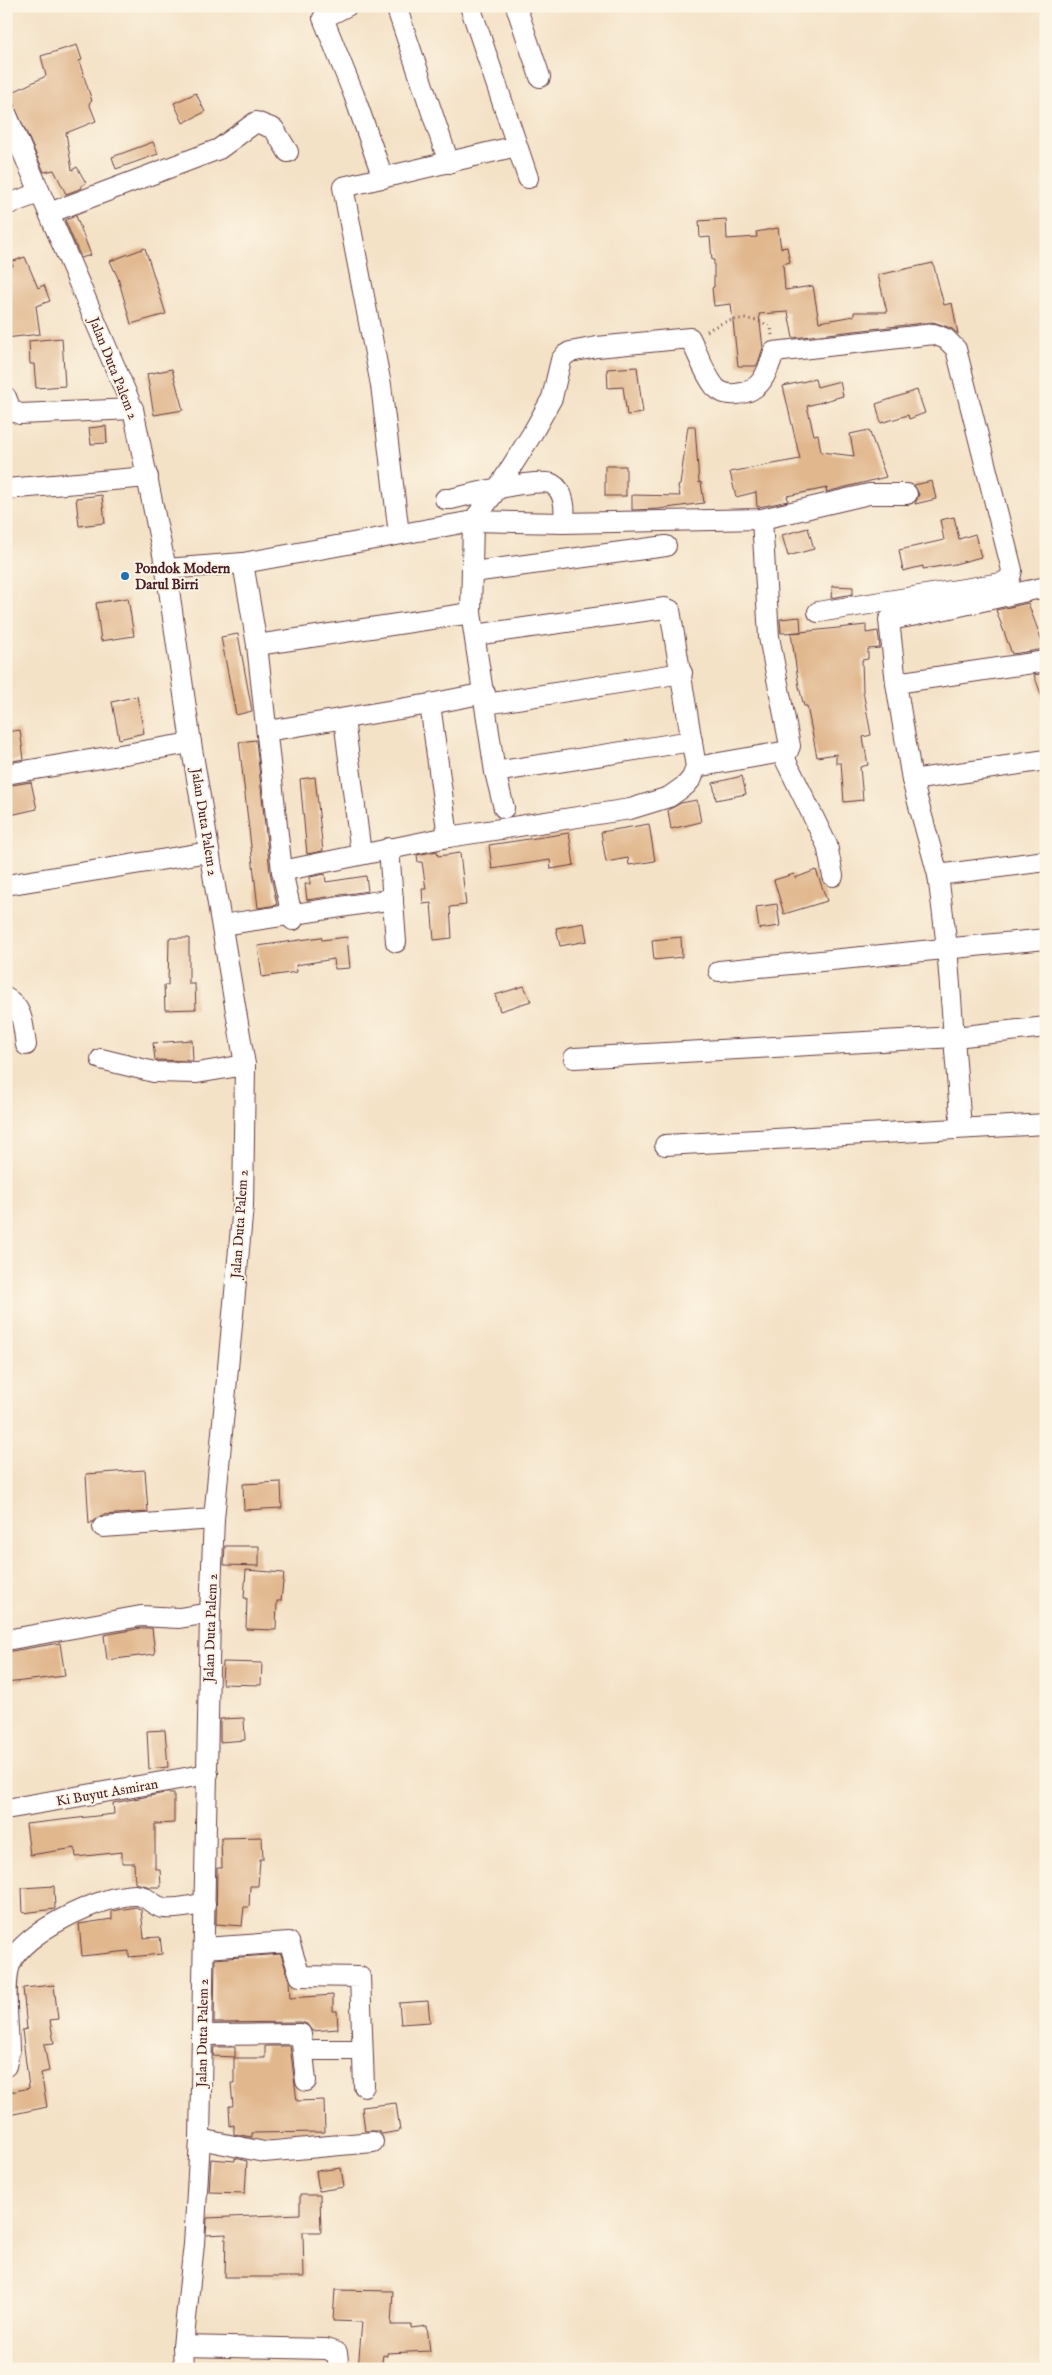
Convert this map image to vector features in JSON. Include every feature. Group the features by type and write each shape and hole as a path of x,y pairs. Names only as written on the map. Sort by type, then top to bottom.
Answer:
{"street":[{"path":"347,6 323,18 354,95 383,178"},
{"path":"396,6 448,163"},
{"path":"470,6 528,178"},
{"path":"516,6 540,76"},
{"name":"Jalan Duta Palem 2","path":"6,113 133,409 166,569 191,742 245,1065 242,1206 214,1519 210,1613 200,2139 194,2244 183,2346 184,2369"},
{"path":"49,213 219,149 256,122 274,129 288,152"},
{"path":"399,534 380,385 343,187 517,146"},
{"path":"6,205 39,192"},
{"path":"504,808 495,772 486,698 471,613 473,572 472,521 498,488 532,434 552,398 560,360 565,355 570,352 597,347 690,338 716,387 723,393 732,395 745,393 760,384 766,375 774,352 934,334 946,338 956,349 1012,570 1010,578 1002,583 818,612"},
{"path":"6,397 11,410 20,414 133,409"},
{"path":"6,490 148,477"},
{"path":"444,499 498,488 552,484 564,503 563,523"},
{"path":"166,569 243,563 472,521 563,523 762,519 869,494 907,494"},
{"path":"696,767 782,753 788,751 790,746 769,637 762,519"},
{"path":"473,572 666,546"},
{"path":"243,563 257,645 282,871 292,917"},
{"path":"961,1128 947,947 938,875 912,780 896,682 889,620 941,611 1046,587"},
{"path":"282,871 448,837 630,809 668,797 686,785 692,778 696,767 682,673 670,610 665,608 475,635"},
{"path":"257,645 471,613"},
{"path":"896,682 1046,661"},
{"path":"267,731 430,704 682,673"},
{"path":"430,704 448,837"},
{"path":"344,719 361,854"},
{"path":"495,772 692,741"},
{"path":"6,774 191,742"},
{"path":"782,753 827,845 833,876"},
{"path":"912,780 1046,760"},
{"path":"389,848 396,942"},
{"path":"6,885 210,852"},
{"path":"938,875 1046,861"},
{"path":"222,925 292,917 393,899"},
{"path":"719,971 947,947 1046,939"},
{"path":"6,998 15,1003 22,1015 26,1045"},
{"path":"574,1058 955,1037 1046,1027"},
{"path":"101,1059 154,1072 197,1073 245,1065"},
{"path":"666,1145 1046,1124"},
{"path":"103,1527 214,1519"},
{"path":"6,1640 141,1616 179,1618 210,1613"},
{"name":"Ki Buyut Asmiran","path":"6,1809 208,1774"},
{"path":"6,2066 9,2052 9,1965 19,1948 58,1920 74,1912 126,1896 138,1895 162,1908 205,1904"},
{"path":"204,1948 288,1942 300,1976 360,1977 364,2086"},
{"path":"202,2035 301,2034 306,2082"},
{"path":"315,2050 362,2050"},
{"path":"200,2139 264,2152 373,2142"},
{"path":"183,2346 326,2350 337,2353 339,2369"}],"path":[{"path":"690,338 720,323 751,318 771,327 774,352"}],"building":[{"path":"77,45 82,60 79,61 92,101 89,103 96,121 66,133 72,170 77,167 86,183 81,186 82,188 66,194 54,170 44,172 9,94 46,76 41,56"},
{"path":"196,93 205,112 183,123 174,103"},
{"path":"153,142 158,154 116,169 112,157"},
{"path":"76,216 91,255 81,258 65,220"},
{"path":"726,219 727,239 757,237 756,232 778,228 781,248 787,247 790,262 783,264 785,290 813,286 819,322 854,316 854,312 887,312 878,275 933,263 944,305 952,303 958,334 951,328 933,322 793,338 788,312 759,314 763,348 758,363 756,366 738,366 731,304 714,306 712,288 714,287 714,260 712,260 710,237 700,238 699,221"},
{"path":"145,248 166,314 131,324 118,278 110,261"},
{"path":"25,257 38,288 44,285 50,301 36,306 40,334 6,338 6,269 13,266 11,262"},
{"path":"62,338 65,386 36,388 34,364 30,364 29,341"},
{"path":"637,367 643,413 627,415 623,387 608,388 607,369"},
{"path":"172,369 183,410 154,415 147,374"},
{"path":"815,379 817,387 840,381 843,396 807,406 814,435 818,434 821,452 854,456 850,434 869,430 886,477 826,492 827,488 787,496 788,501 757,507 756,492 736,497 730,472 800,459 783,386"},
{"path":"917,390 925,413 909,419 908,415 881,423 876,404"},
{"path":"106,426 107,443 91,444 89,428"},
{"path":"688,426 695,426 699,483 701,482 704,503 659,509 632,510 632,495 680,496 678,486 680,485"},
{"path":"605,466 626,466 626,496 605,496"},
{"path":"932,481 936,499 915,504 919,494 914,485"},
{"path":"102,495 105,523 79,526 76,498"},
{"path":"954,517 959,539 975,534 981,557 955,564 923,569 923,566 903,571 899,550 944,540 940,520"},
{"path":"808,528 814,549 788,556 782,535"},
{"path":"832,586 853,587 853,594 831,598"},
{"path":"128,598 134,636 101,641 96,603"},
{"path":"1028,603 1045,649 1012,654 996,610"},
{"path":"800,617 801,632 781,633 780,619"},
{"path":"866,625 866,633 878,631 880,648 868,649 868,659 862,660 863,691 871,735 863,737 868,765 860,767 863,800 844,802 841,763 836,763 836,754 817,757 807,706 804,706 799,687 791,633"},
{"path":"238,634 252,711 236,715 221,637"},
{"path":"1046,673 1046,702 1044,702 1034,675"},
{"path":"137,696 144,733 119,739 112,702"},
{"path":"20,730 24,759 6,762 6,732"},
{"path":"256,740 270,872 277,905 258,908 239,742"},
{"path":"742,776 746,794 716,800 713,783"},
{"path":"315,777 323,851 307,854 300,779"},
{"path":"31,782 37,809 6,816 6,786"},
{"path":"697,800 701,822 671,829 668,810 681,803"},
{"path":"649,824 655,861 629,865 628,858 606,862 601,832"},
{"path":"569,833 574,865 551,869 550,860 492,869 489,845"},
{"path":"437,851 438,856 460,853 466,905 450,907 452,938 434,940 431,903 423,904 422,889 426,889 422,862 418,862 417,855"},
{"path":"816,870 827,901 784,914 774,880 794,874 795,878"},
{"path":"325,874 326,882 366,876 368,891 307,900 305,884 310,884 310,877"},
{"path":"777,904 780,926 759,929 756,907"},
{"path":"584,923 587,941 560,946 556,928"},
{"path":"321,937 322,940 347,937 350,968 335,969 334,959 296,965 297,972 262,977 258,946"},
{"path":"681,937 682,957 654,960 652,940"},
{"path":"169,938 189,938 189,984 195,984 196,1009 165,1010 164,985 168,985"},
{"path":"524,986 531,1001 500,1011 495,995"},
{"path":"192,1040 193,1061 155,1060 153,1043"},
{"path":"145,1470 148,1512 102,1515 89,1524 86,1474"},
{"path":"281,1482 282,1508 244,1510 243,1484"},
{"path":"225,1546 259,1546 259,1566 224,1565"},
{"path":"246,1570 284,1573 281,1601 277,1601 276,1630 246,1629 247,1598 244,1598"},
{"path":"152,1628 155,1654 107,1660 104,1635"},
{"path":"60,1643 65,1676 6,1683 6,1652"},
{"path":"223,1662 262,1663 261,1685 222,1684"},
{"path":"244,1718 245,1740 220,1742 220,1719"},
{"path":"165,1730 168,1767 149,1769 147,1731"},
{"path":"174,1793 174,1823 155,1824 155,1869 160,1869 161,1887 151,1887 135,1883 134,1863 122,1863 122,1852 76,1857 75,1848 30,1855 26,1824 114,1814 113,1803"},
{"path":"262,1837 263,1859 260,1859 258,1886 250,1886 249,1907 244,1907 242,1926 216,1924 217,1868 222,1868 221,1838"},
{"path":"54,1886 55,1909 23,1913 22,1888"},
{"path":"136,1907 141,1910 144,1938 160,1937 162,1954 129,1957 129,1951 82,1956 79,1924 112,1919 112,1911"},
{"path":"281,1954 289,1980 290,1998 333,1995 333,2011 337,2011 338,2029 312,2031 307,2024 301,2022 214,2023 215,1959"},
{"path":"54,1985 58,2019 50,2020 54,2043 44,2044 49,2071 41,2073 47,2107 9,2115 6,2093 29,2088 22,2030 27,2029 23,1988"},
{"path":"428,2001 430,2022 401,2024 399,2003"},
{"path":"265,2046 290,2046 297,2101 324,2100 325,2132 252,2133 252,2137 234,2134 234,2125 230,2126 229,2106 233,2106 231,2083 234,2083 234,2058 265,2058"},
{"path":"214,2047 235,2047 235,2057 213,2056"},
{"path":"396,2103 400,2131 382,2134 378,2131 365,2131 362,2107"},
{"path":"235,2158 247,2161 245,2193 209,2192 211,2159 235,2161"},
{"path":"341,2168 344,2187 319,2191 316,2171"},
{"path":"300,2195 320,2195 321,2232 303,2232 304,2277 225,2277 226,2234 206,2235 207,2218 300,2214"},
{"path":"335,2290 393,2291 391,2325 411,2325 411,2328 427,2326 430,2351 387,2353 387,2356 383,2355 381,2369 358,2369 362,2322 333,2321"}],"place":[{"name":"Pondok Modern Darul Birri","path":"125,576"}]}
